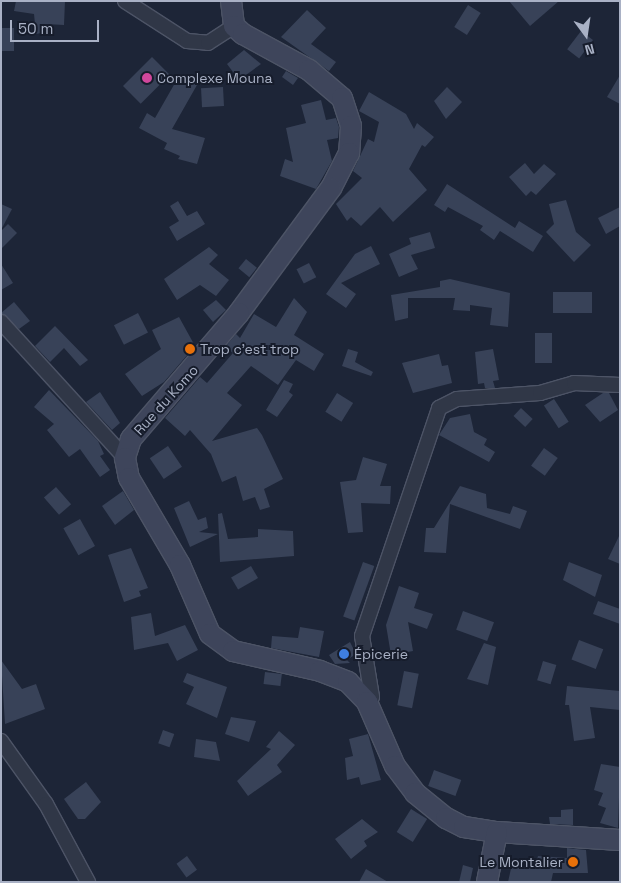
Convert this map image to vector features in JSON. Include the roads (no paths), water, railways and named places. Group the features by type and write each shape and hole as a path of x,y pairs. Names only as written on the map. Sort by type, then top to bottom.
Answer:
{"street":[{"path":"125,1 187,41 208,43 234,26 231,1"},
{"name":"Rue du Komo","path":"125,458 131,439 239,313 331,188 349,153 350,120 336,92 234,26"},
{"path":"1,322 125,458 129,478 180,565 210,634 246,656 334,676 348,682 367,702 391,759 415,793 464,827 497,832 620,840"},
{"path":"367,702 372,697 362,636 439,408 469,396 540,393 574,383 620,385"},
{"path":"1,741 46,804 88,882"},
{"path":"487,882 497,832"}],"place":[{"name":"Complexe Mouna","path":"147,78"},
{"name":"Trop c'est trop","path":"190,349"},
{"name":"Épicerie","path":"344,654"},
{"name":"Le Montalier","path":"573,862"}]}
